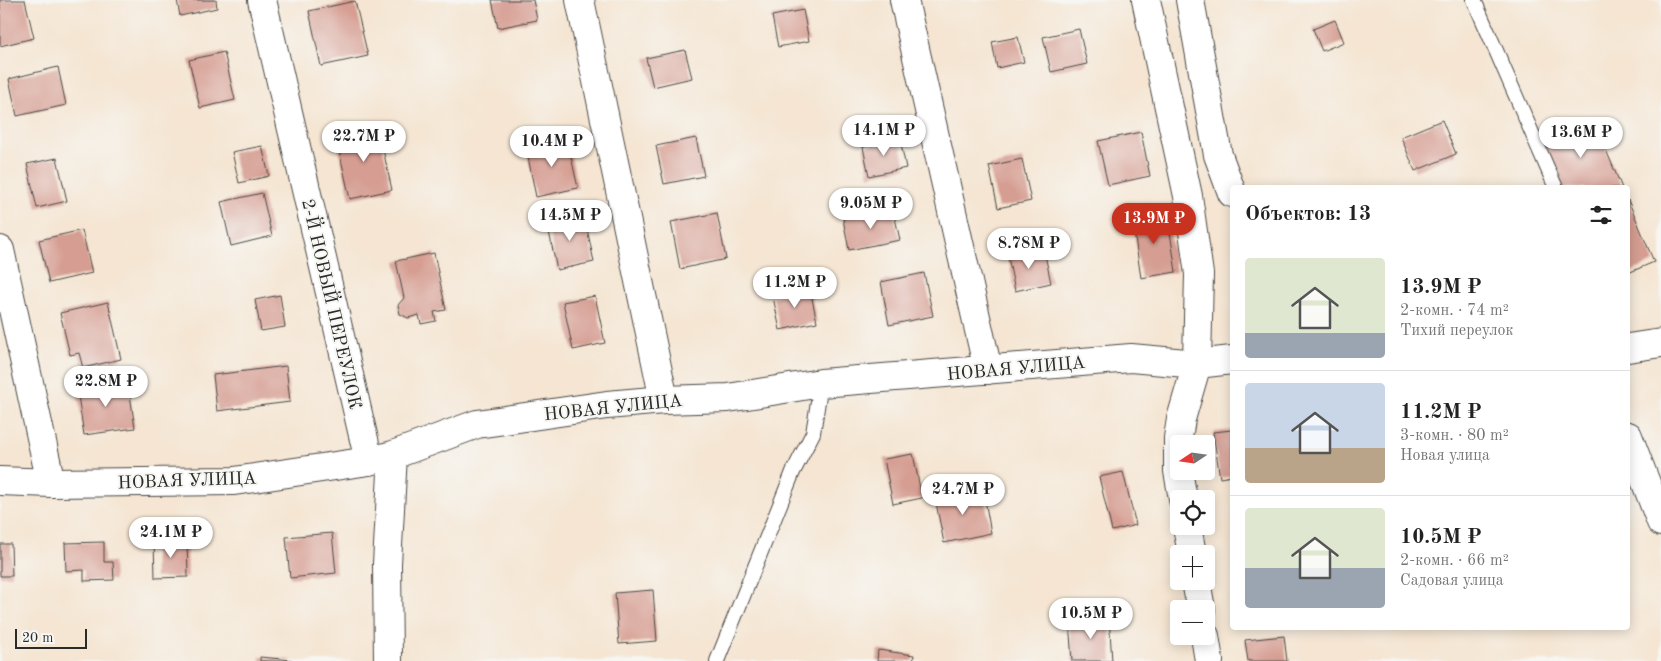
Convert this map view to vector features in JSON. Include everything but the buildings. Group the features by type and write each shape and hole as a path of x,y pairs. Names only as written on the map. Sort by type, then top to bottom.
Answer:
{"street":[{"name":"2-Й НОВЫЙ ПЕРЕУЛОК","path":"262,0 381,458 387,564 388,661"},
{"path":"580,0 664,400"},
{"path":"904,0 988,370"},
{"path":"1146,0 1188,196 1199,274 1197,364 1181,419 1178,438 1178,471 1181,490"},
{"path":"1190,0 1218,155 1230,187"},
{"path":"0,250 51,483"},
{"path":"1630,348 1661,343"},
{"name":"НОВАЯ УЛИЦА","path":"0,481 51,483 234,481 381,458 478,424 607,405 664,400 728,398 821,383 1131,358 1197,364 1230,360"},
{"path":"1630,441 1661,522"},
{"path":"1206,645 1209,661"}],"lane":[{"path":"1474,0 1555,185"},
{"path":"717,661 793,472 813,434 821,383"}]}
